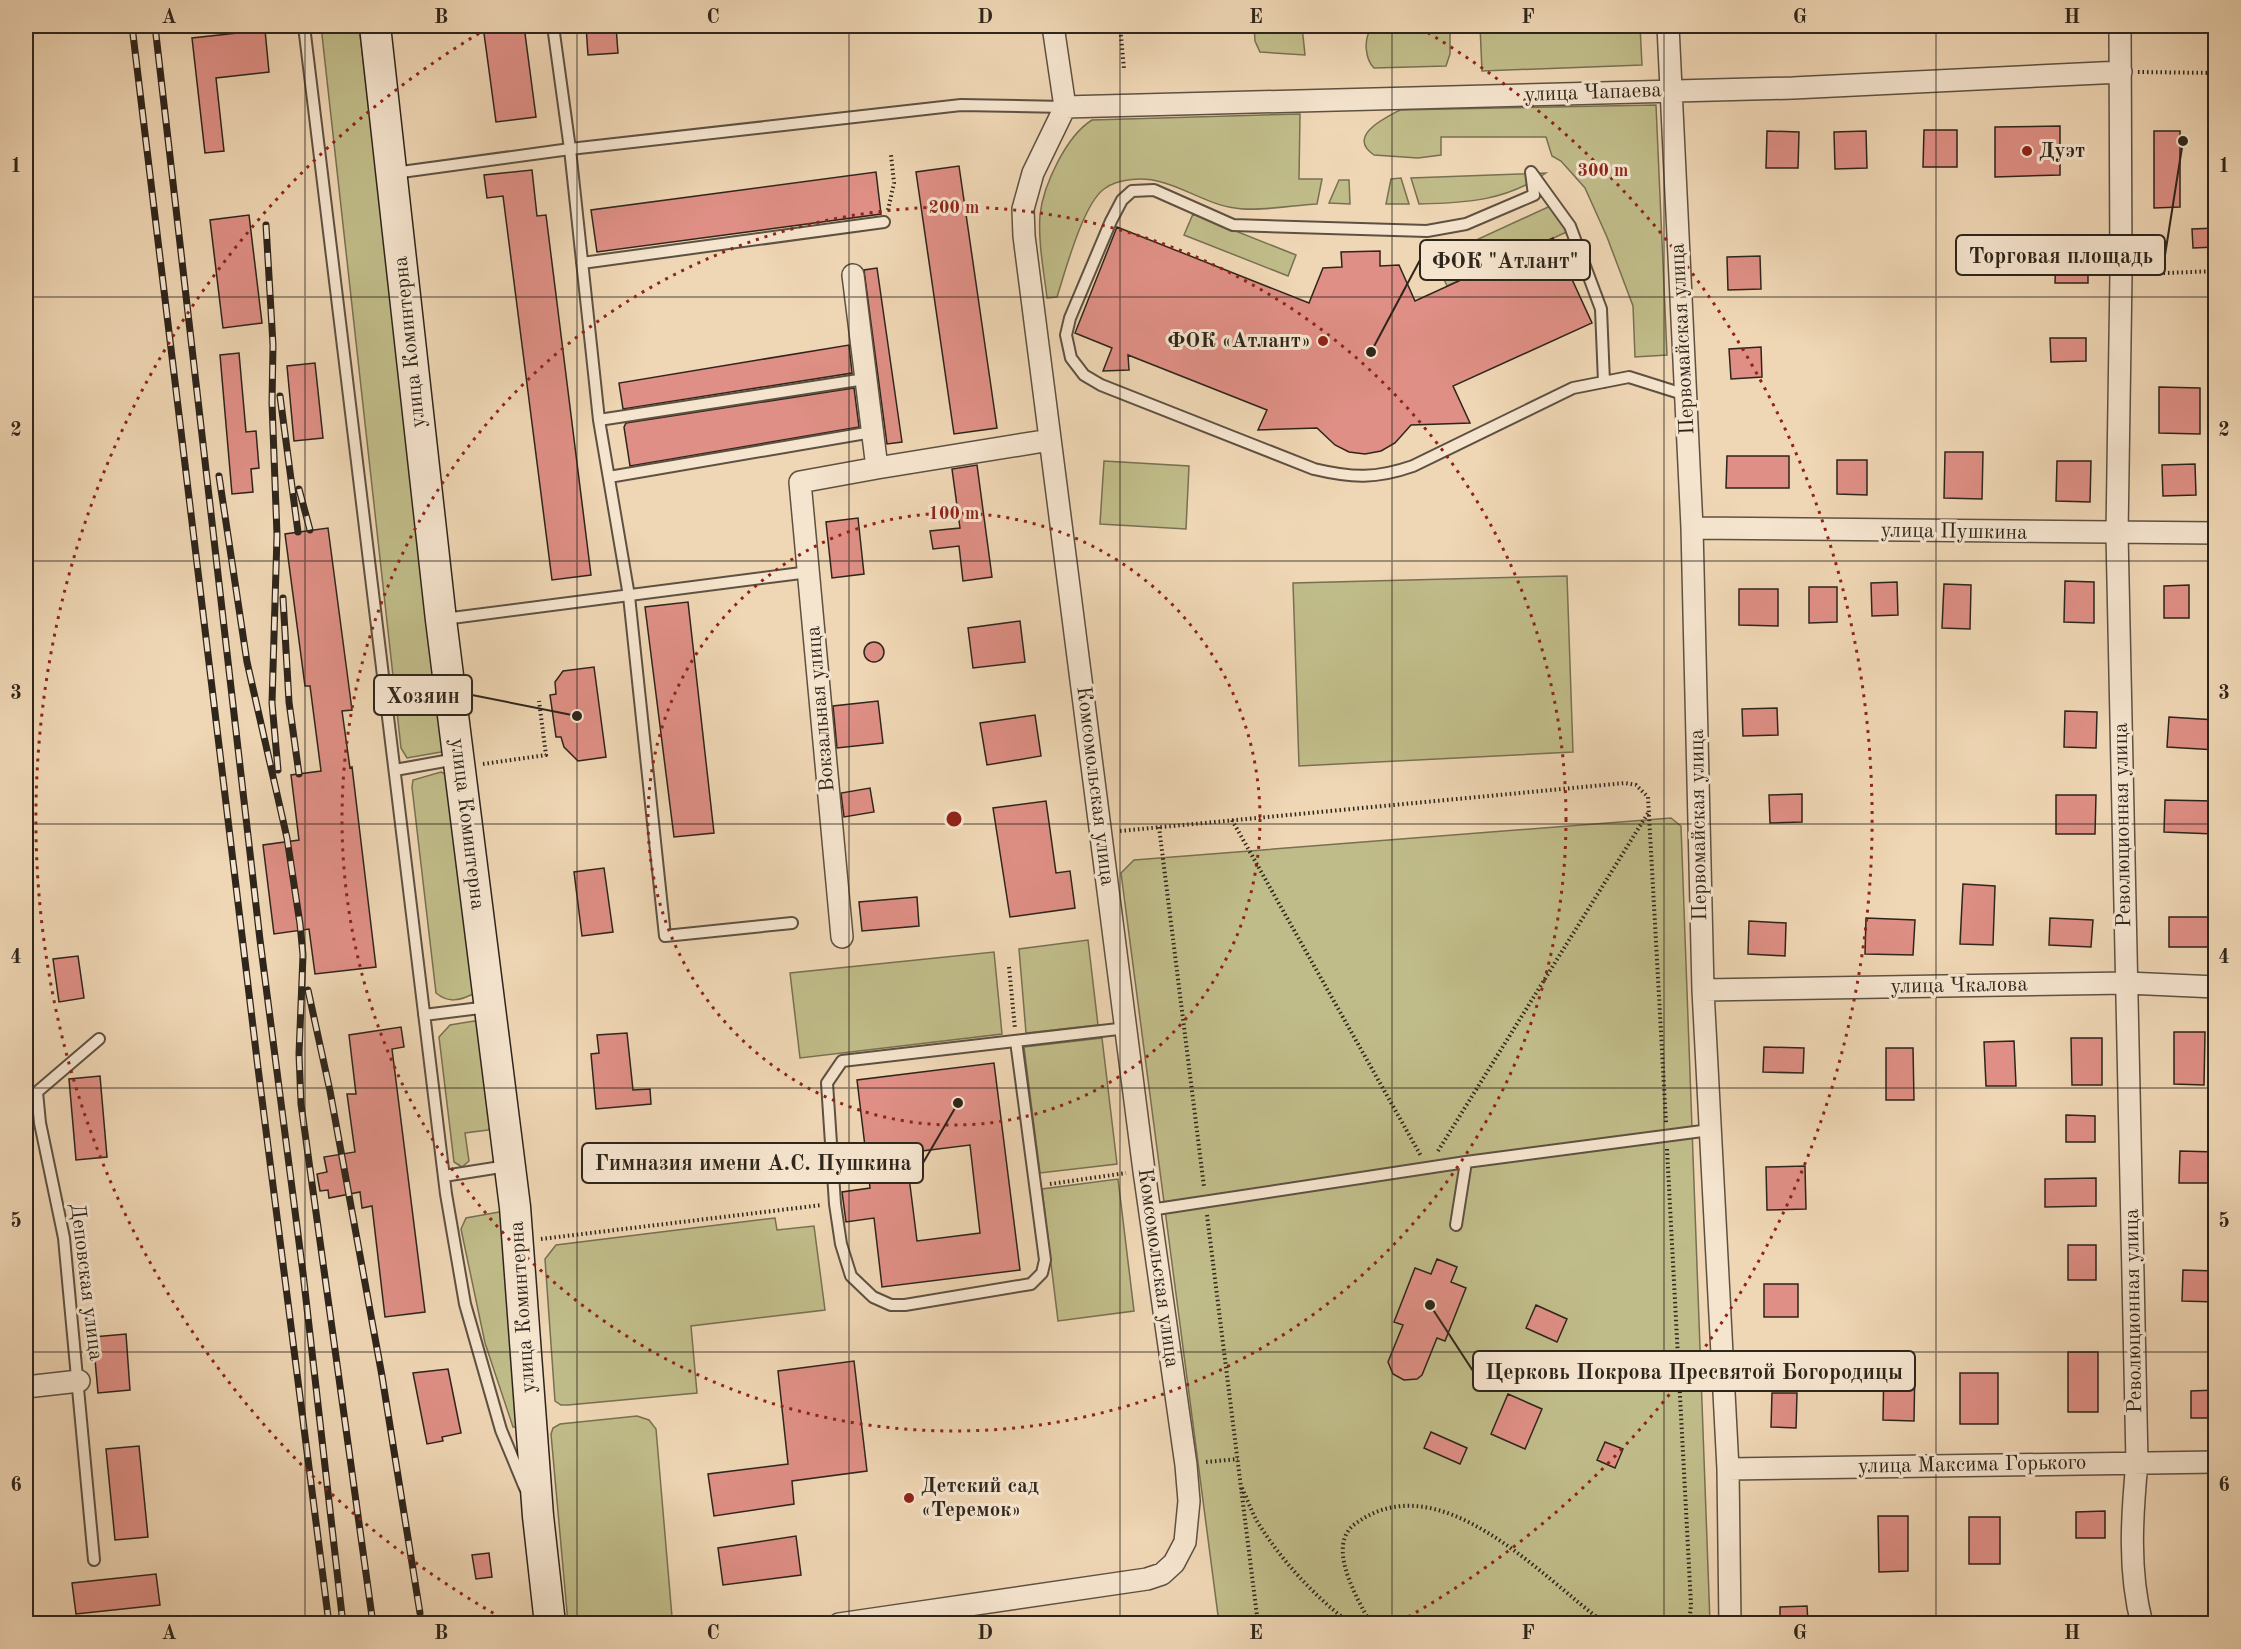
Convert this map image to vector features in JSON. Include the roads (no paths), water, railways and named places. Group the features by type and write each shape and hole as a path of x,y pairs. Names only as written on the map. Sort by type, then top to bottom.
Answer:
{"street":[{"name":"улица Коминтерна","path":"375,26 441,620 468,762 491,1006 511,1166 538,1516 550,1623"},
{"path":"1053,26 1065,107"},
{"name":"Первомайская улица","path":"1668,26 1692,528 1703,990 1728,1469 1730,1623"},
{"name":"Революционная улица","path":"2120,26 2121,274 2116,534 2138,1462 2133,1503 2133,1552 2137,1605 2142,1623"},
{"name":"улица Чапаева","path":"1065,107 1793,88 2121,72"},
{"name":"Комсомольская улица","path":"839,1623 1147,1579 1162,1574 1181,1553 1188,1526 1186,1465 1144,1171 1024,236 1023,209 1033,173 1065,107"},
{"path":"853,275 877,468 1050,440"},
{"name":"Вокзальная улица","path":"842,937 800,482 877,468"},
{"name":"улица Пушкина","path":"1692,528 2116,534 2216,533"},
{"name":"улица Чкалова","path":"1703,990 2127,983 2216,987"},
{"path":"26,1386 79,1381"},
{"name":"улица Максима Горького","path":"1728,1469 2216,1462"}],"lane":[{"path":"304,26 444,1176 465,1304 501,1430 538,1516"},
{"path":"553,26 570,149 599,420 628,596 665,936 792,922"},
{"path":"391,174 570,149 961,105 1065,107"},
{"path":"1604,382 1601,309 1570,226 1531,172 1534,195 1466,224 1427,231 1233,225 1154,190 1132,191 1122,200 1111,221 1070,318 1066,335 1071,358 1084,375 1101,385 1314,469 1346,477 1364,477 1395,472 1413,466 1573,388 1604,382 1629,377 1686,395"},
{"path":"582,263 884,222"},
{"path":"599,420 865,379"},
{"path":"609,477 872,432"},
{"path":"441,620 809,572"},
{"path":"395,770 468,762"},
{"path":"424,1015 491,1006"},
{"path":"1016,1041 1045,1260 1042,1273 1031,1284 905,1305 891,1305 873,1297 851,1276 840,1244 827,1083 833,1070 842,1061 854,1058 1126,1028"},
{"name":"Деповская улица","path":"94,1560 64,1238 40,1122 37,1092 99,1039"},
{"path":"1150,1210 1466,1162 1710,1130"},
{"path":"1456,1225 1466,1162"},
{"path":"444,1176 511,1166"}],"railway":[{"path":"132,26 258,1068 329,1624"},
{"path":"155,26 260,940 303,1273 343,1624"},
{"path":"266,225 273,345 272,403 277,535 272,703 278,770"},
{"path":"280,396 298,532"},
{"path":"219,476 247,662 287,838 300,924 303,955 299,1054 301,1104 373,1624"},
{"path":"299,489 310,530"},
{"path":"283,598 289,702 299,774"},
{"path":"308,990 330,1091 382,1376 420,1613"}],"place":[{"name":"Торговая площадь","path":"2183,141"},
{"name":"Дуэт","path":"2027,151"},
{"name":"ФОК «Атлант»","path":"1323,341"},
{"name":"ФОК \"Атлант\"","path":"1371,352"},
{"name":"Хозяин","path":"577,716"},
{"name":"Гимназия имени А.С. Пушкина","path":"958,1103"},
{"name":"Церковь Покрова Пресвятой Богородицы","path":"1430,1305"},
{"name":"Детский сад «Теремок»","path":"909,1498"}]}
